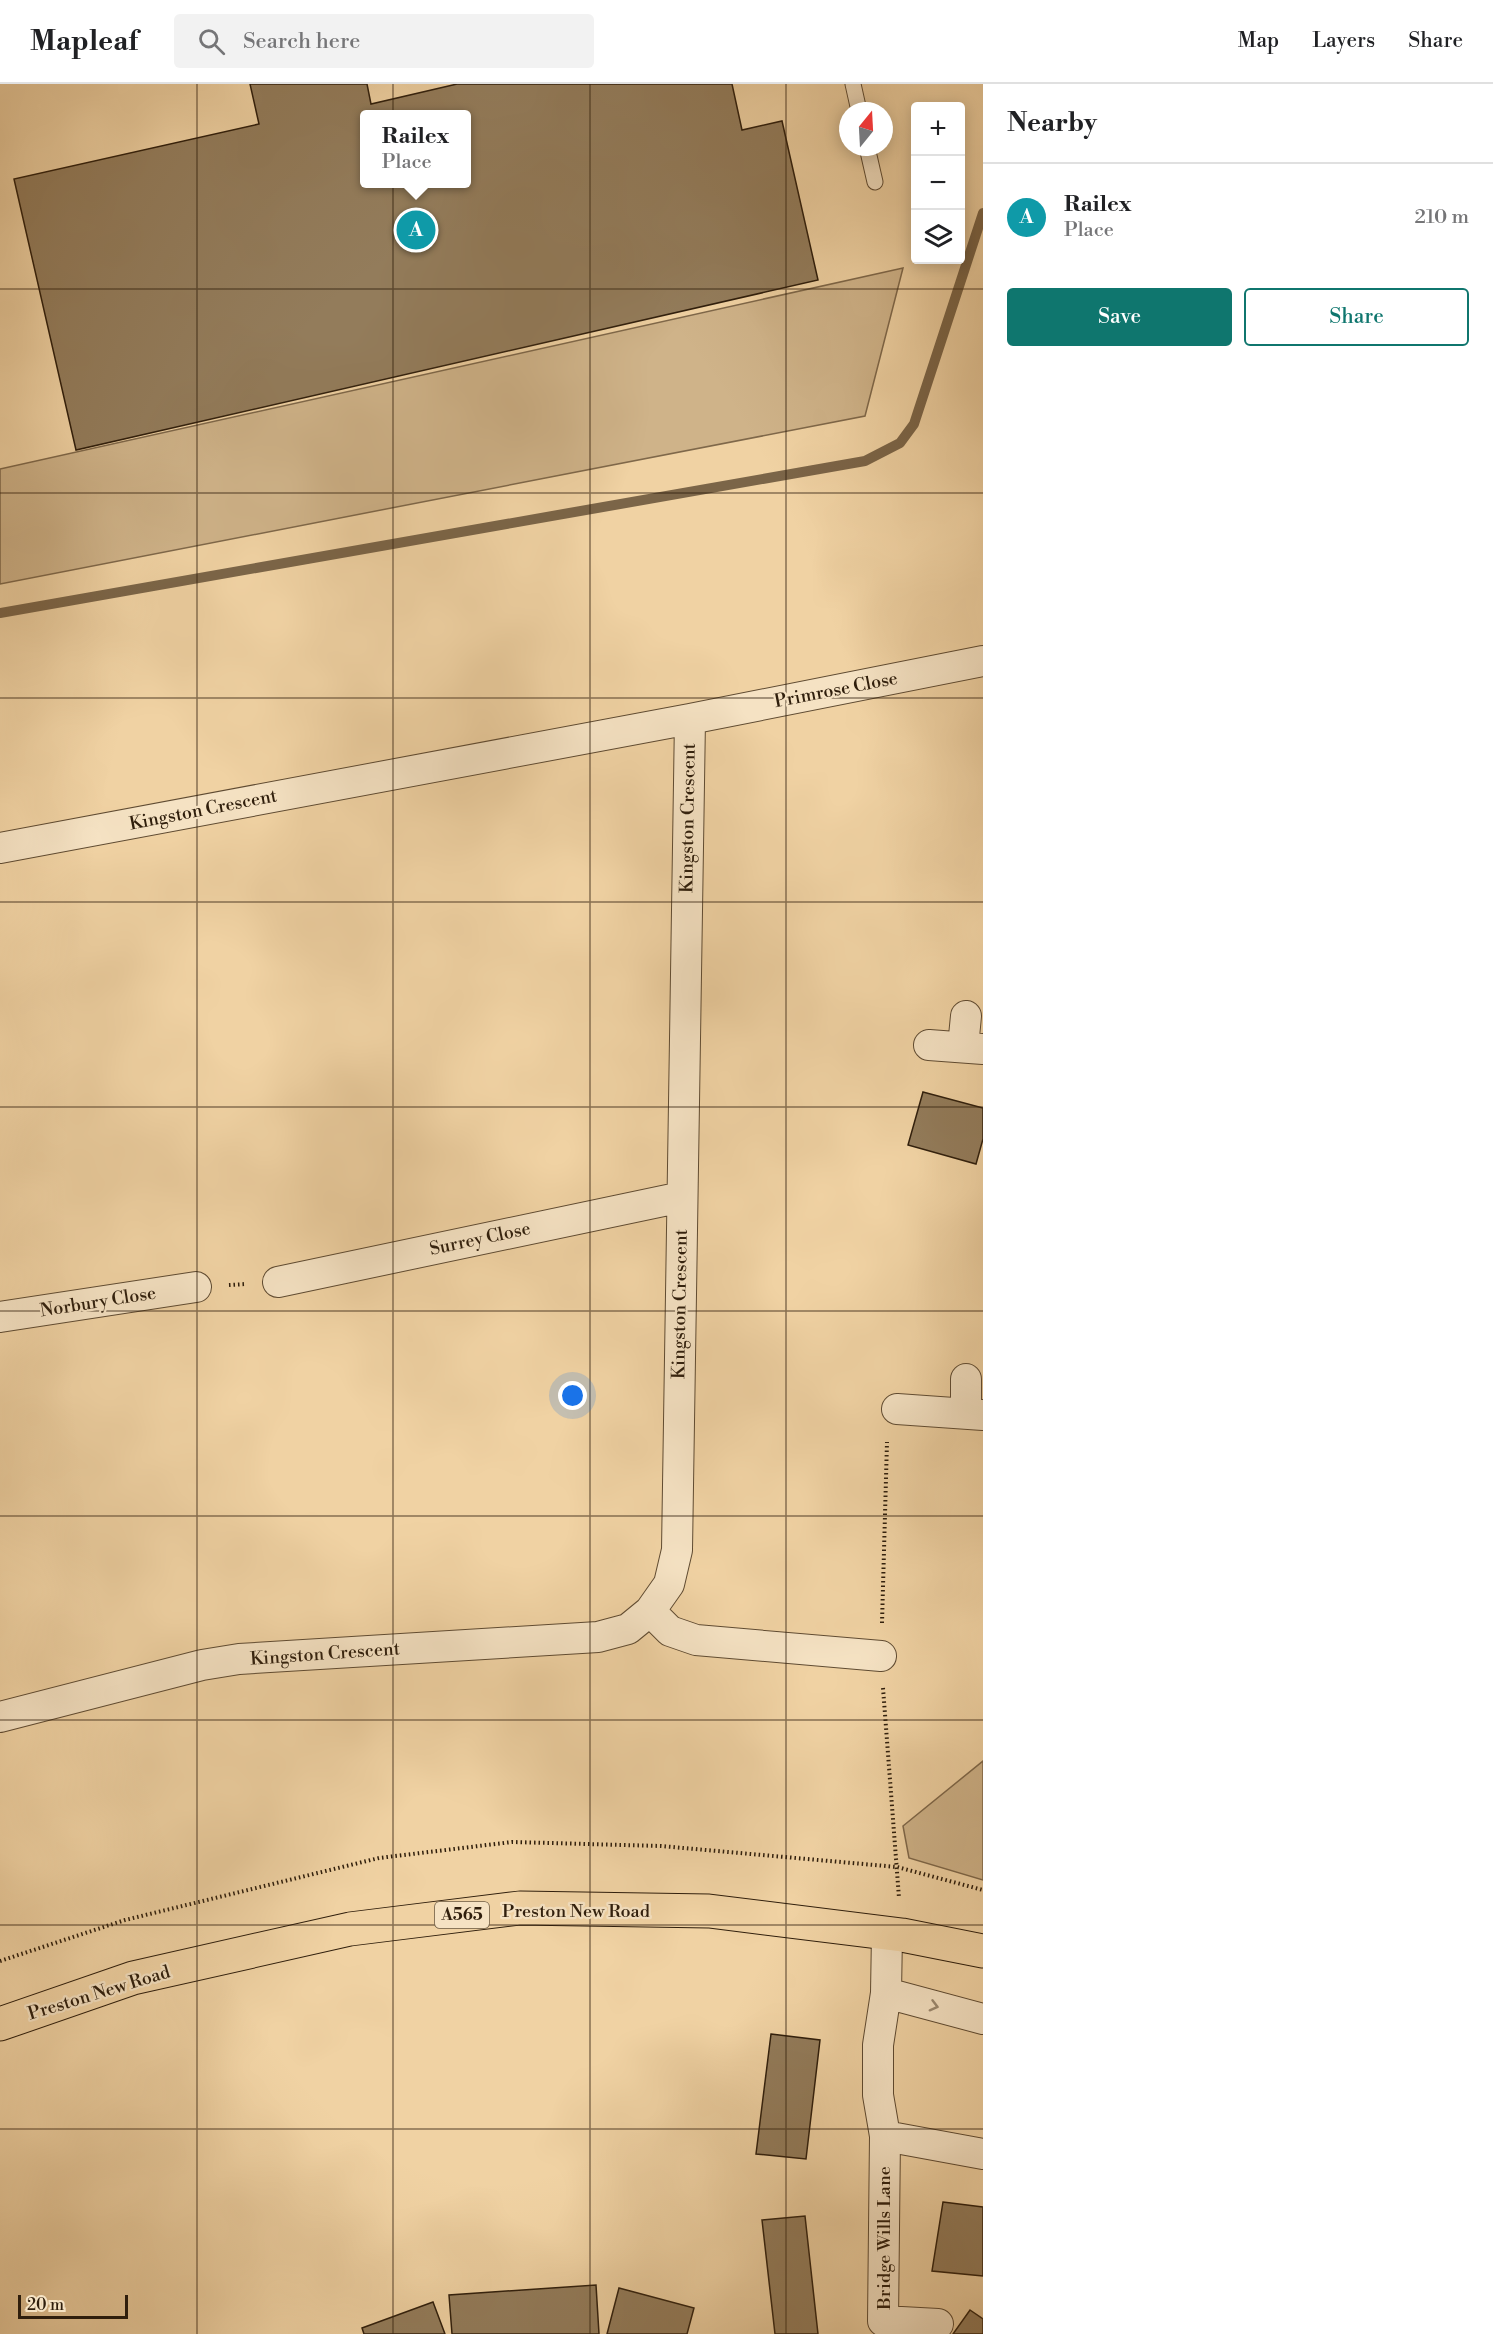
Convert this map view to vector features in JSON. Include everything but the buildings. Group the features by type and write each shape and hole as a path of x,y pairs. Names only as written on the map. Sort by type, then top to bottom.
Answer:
{"highway":[{"name":"Preston New Road","path":"0,2025 133,1978 350,1929 520,1908 710,1911 887,1934 983,1951"}],"street":[{"name":"Primrose Close","path":"690,720 983,661"},
{"name":"Kingston Crescent","path":"0,848 690,720 677,1550 669,1584 650,1611 628,1629 598,1637 239,1659 202,1665 0,1718"},
{"path":"929,1045 973,1048 966,1016"},
{"name":"Surrey Close","path":"278,1282 682,1197"},
{"name":"Norbury Close","path":"0,1317 196,1287"},
{"path":"897,1409 974,1414 966,1379"},
{"path":"650,1611 670,1632 696,1640 881,1656"},
{"name":"Bridge Wills Lane","path":"887,1934 886,1993 878,2045 878,2095 885,2136 883,2321 938,2324"},
{"path":"886,1993 983,2019"},
{"path":"885,2136 983,2154"}],"lane":[{"path":"853,84 857,102"},
{"path":"869,156 874,182"}],"path":[{"path":"196,1287 278,1282"}],"shaded area":[{"path":"903,268 865,416 0,584 0,469"},
{"path":"983,1761 983,1880 909,1858 903,1826"}],"waterway":[{"path":"0,613 865,461 900,443 914,424 983,213"}],"place":[{"name":"Railex","path":"416,230"}]}
